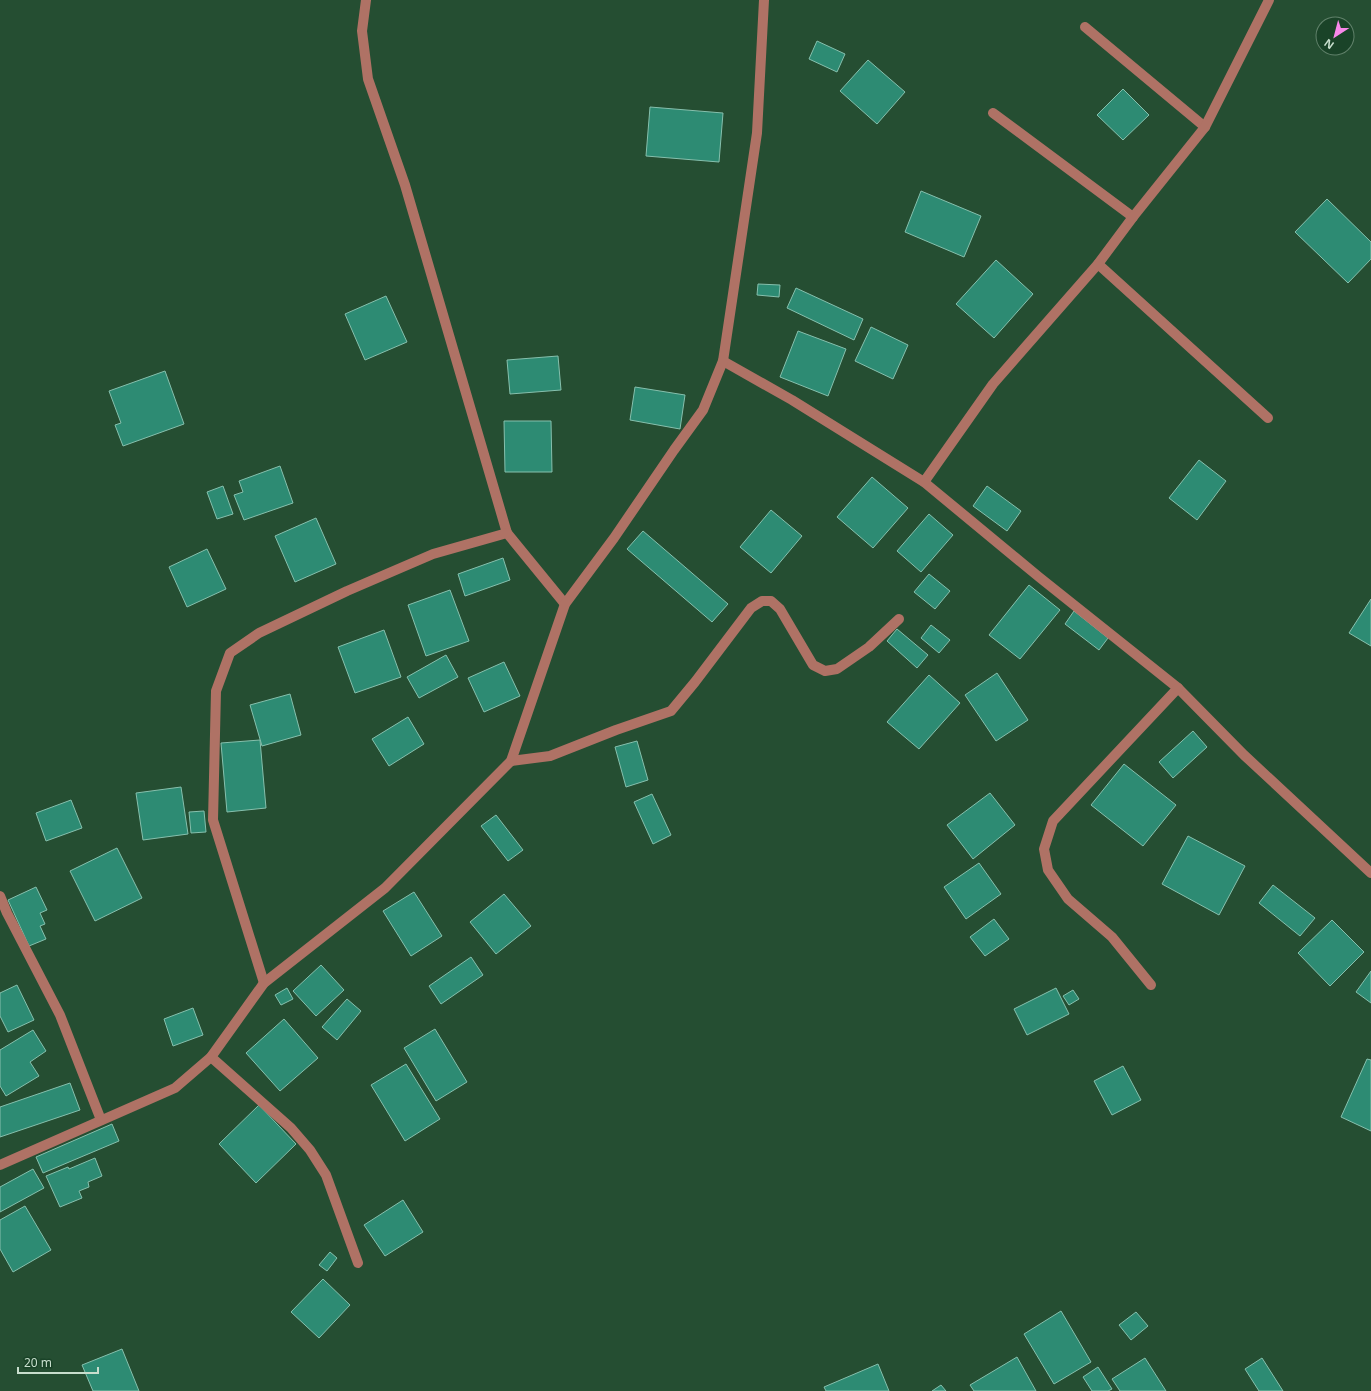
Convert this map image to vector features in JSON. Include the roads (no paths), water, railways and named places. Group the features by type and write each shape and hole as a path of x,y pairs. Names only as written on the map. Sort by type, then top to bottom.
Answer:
{"street":[{"path":"366,0 362,31 368,79 405,185 507,532 565,604"},
{"path":"0,1165 175,1088 211,1057 264,983 385,888 511,762 565,604 614,538 703,410 723,361 756,133 764,0"},
{"path":"924,482 993,384 1098,264 1133,217 1205,127 1269,0"},
{"path":"1085,27 1205,127"},
{"path":"993,113 1133,217"},
{"path":"1098,264 1268,418"},
{"path":"723,361 792,400 924,482 1039,577 1178,688 1244,754 1371,873"},
{"path":"264,983 213,820 216,691 230,653 259,633 347,591 433,554 507,532"},
{"path":"511,762 550,756 616,730 671,711 751,608 762,601 771,601 780,609 813,665 825,671 837,669 869,647 899,619"},
{"path":"1151,985 1112,937 1068,899 1048,870 1044,849 1052,821 1178,688"},
{"path":"0,896 7,913 60,1015 101,1120"},
{"path":"211,1057 291,1128 310,1150 326,1175 358,1263"}]}
